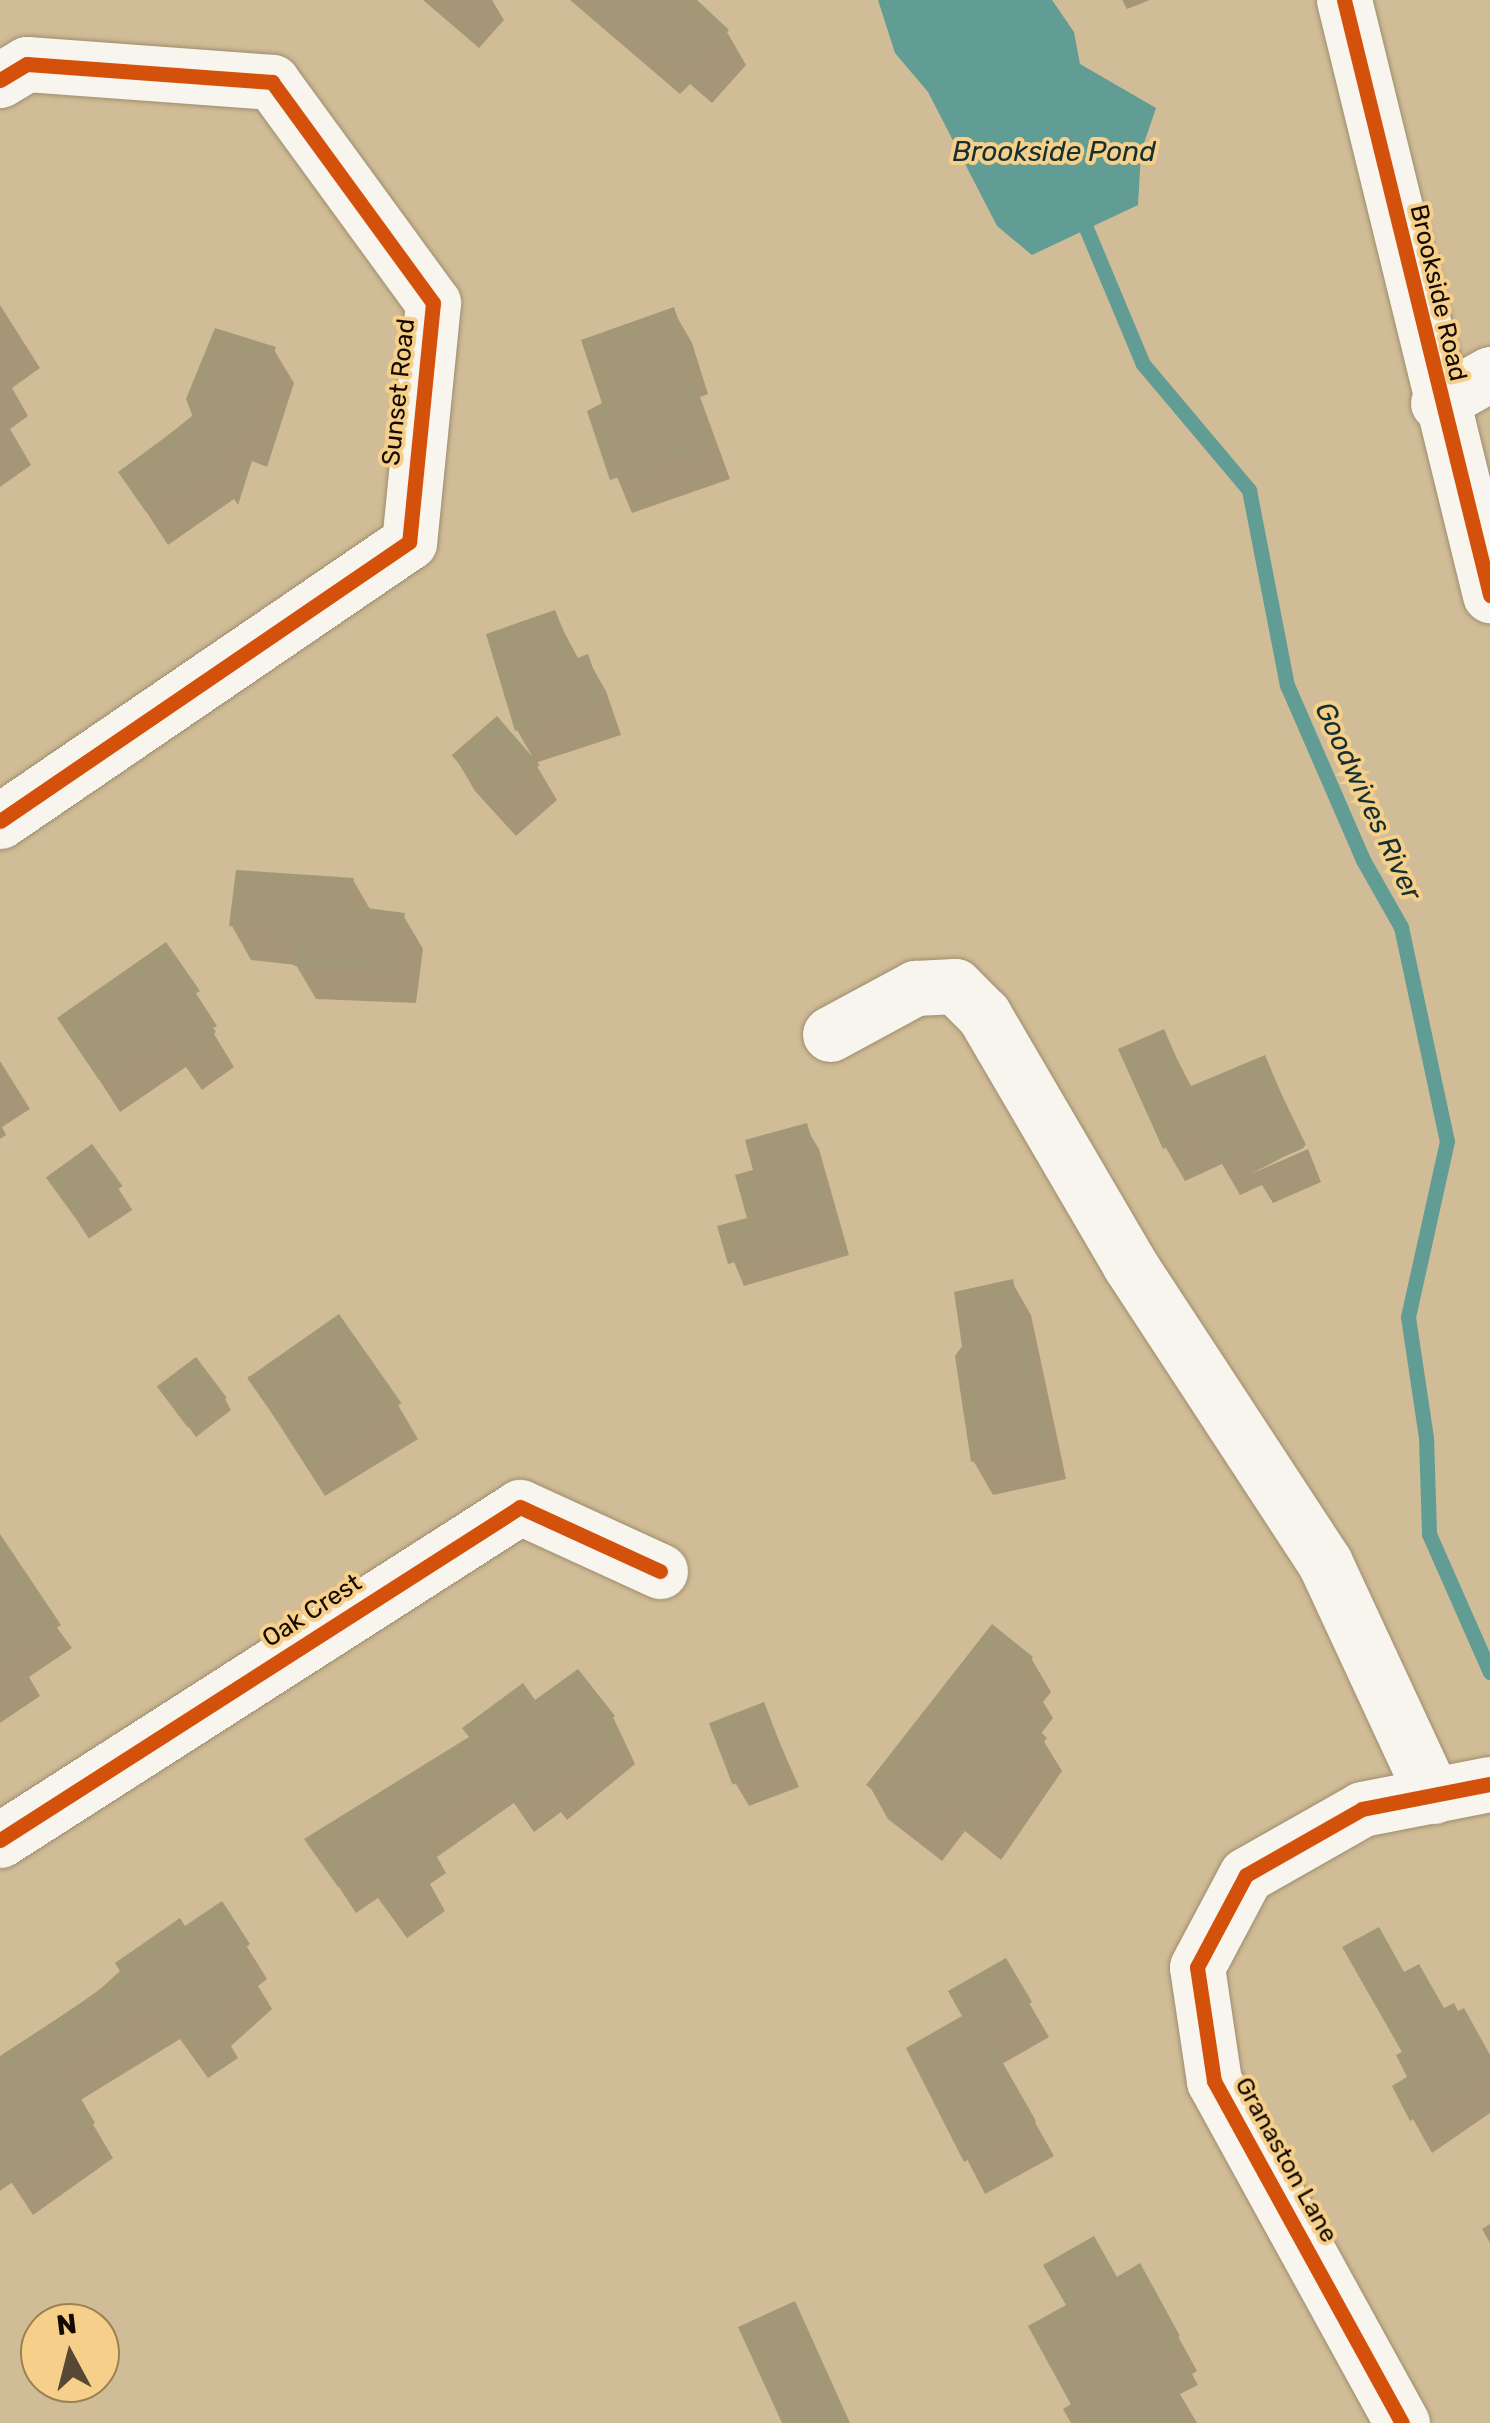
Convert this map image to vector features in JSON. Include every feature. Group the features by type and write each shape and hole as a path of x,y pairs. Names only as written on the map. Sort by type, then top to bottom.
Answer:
{"street":[{"name":"Brookside Road","path":"1344,0 1438,403 1490,595"},
{"name":"Sunset Road","path":"0,80 28,64 272,82 434,303 409,542 0,822"},
{"path":"1438,403 1490,374"},
{"path":"830,1034 916,988 955,986 984,1015 1130,1265 1325,1563 1433,1796"},
{"name":"Oak Crest","path":"0,1840 520,1507 660,1571"},
{"name":"Granaston Lane","path":"1402,2423 1214,2081 1197,1967 1246,1875 1362,1809 1490,1784"}],"water":[{"name":"Brookside Pond","path":"878,0 1052,0 1074,32 1080,64 1156,108 1141,152 1138,205 1032,255 997,226 928,92 895,53"}],"building":[{"path":"594,0 697,0 729,30 691,71 669,51 659,62"},
{"path":"674,307 691,360 683,363 713,445 610,480 587,411 602,403 581,340"},
{"path":"215,328 276,347 248,434 233,429 218,476 214,466 146,512 118,472 193,417 186,399"},
{"path":"555,610 575,659 588,654 604,701 515,731 486,634"},
{"path":"497,716 540,765 494,804 452,755"},
{"path":"236,870 354,878 351,906 405,913 398,970 294,966 297,935 229,926"},
{"path":"166,942 200,991 191,996 216,1032 181,1058 165,1034 99,1080 57,1018"},
{"path":"1164,1029 1189,1087 1265,1055 1304,1148 1251,1171 1243,1151 1218,1163 1204,1130 1163,1149 1118,1049"},
{"path":"807,1123 838,1232 728,1264 717,1226 747,1218 735,1175 753,1170 745,1140"},
{"path":"92,1144 123,1186 76,1220 46,1178"},
{"path":"1013,1279 1049,1445 971,1462 955,1356 962,1346 954,1292"},
{"path":"339,1314 402,1403 310,1468 247,1378"},
{"path":"196,1357 227,1398 188,1427 157,1386"},
{"path":"0,1534 61,1625 0,1665"},
{"path":"992,1624 1033,1657 1021,1672 1035,1683 1016,1708 1047,1738 981,1828 945,1799 922,1829 866,1785"},
{"path":"578,1669 615,1716 609,1720 620,1735 549,1793 543,1785 516,1805 496,1776 421,1829 432,1843 413,1856 431,1881 389,1911 360,1871 338,1887 304,1839 469,1737 462,1728 523,1683 535,1700"},
{"path":"764,1702 788,1764 733,1785 709,1723"},
{"path":"222,1901 250,1944 239,1952 254,1974 213,2012 221,2023 187,2046 159,2007 146,2010 62,2066 95,2123 0,2191 0,2056 95,1994 120,1971 115,1963 180,1918 185,1926"},
{"path":"1379,1927 1404,1972 1419,1964 1444,2008 1454,2003 1458,2011 1464,2008 1490,2055 1490,2070 1410,2121 1392,2086 1407,2077 1396,2055 1402,2052 1342,1947"},
{"path":"1006,1958 1032,2002 984,2030 1036,2121 964,2162 906,2048 962,2016 948,1991"},
{"path":"1094,2236 1117,2277 1140,2263 1180,2336 1175,2339 1180,2350 1163,2360 1180,2388 1168,2398 1182,2423 1081,2423 1028,2326 1066,2305 1043,2265"},
{"path":"795,2301 850,2423 782,2423 738,2327"}],"waterway":[{"name":"Goodwives River","path":"1081,216 1143,364 1249,490 1287,685 1363,860 1401,927 1447,1141 1408,1317 1426,1437 1429,1534 1490,1672"}],"cycle path":[{"path":"1344,0 1490,595"},
{"path":"0,80 27,64 272,82 433,303 409,542 0,821"},
{"path":"0,1840 520,1507 660,1571"},
{"path":"1402,2423 1214,2081 1197,1967 1246,1875 1362,1809 1490,1784"}]}
